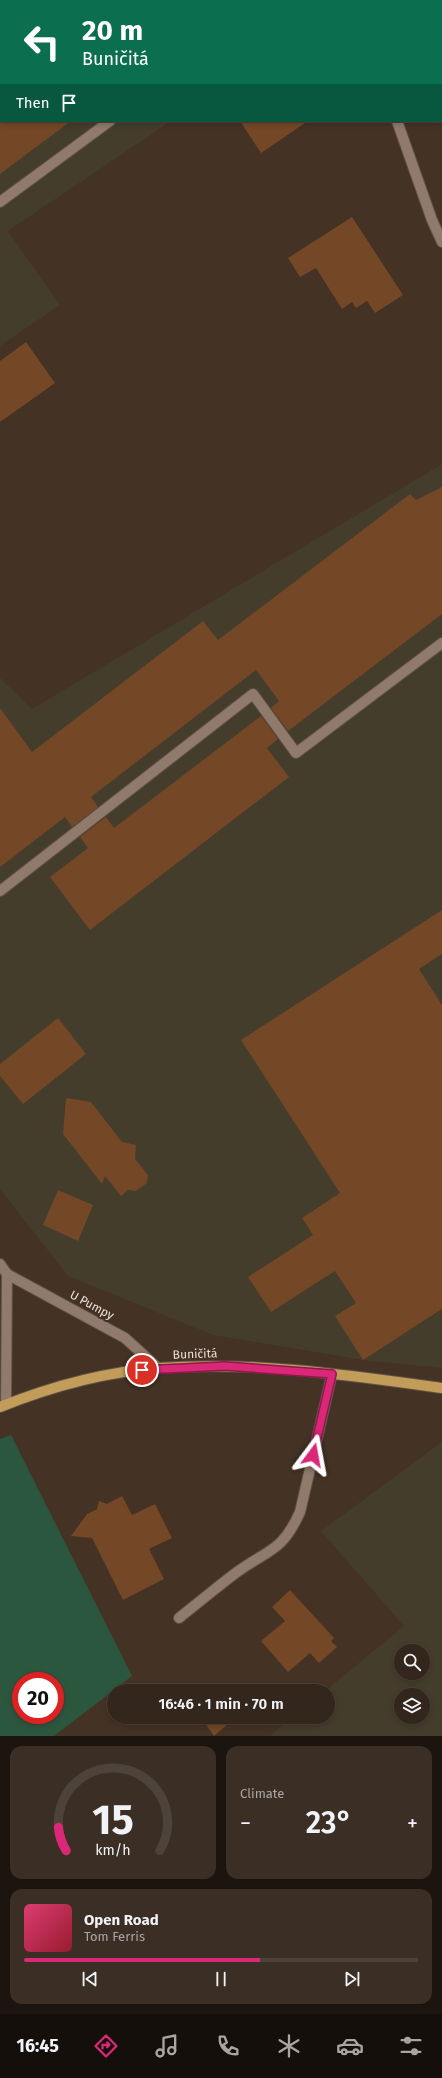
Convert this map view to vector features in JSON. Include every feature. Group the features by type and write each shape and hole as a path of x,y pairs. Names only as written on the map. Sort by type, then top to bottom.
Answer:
{"main road":[{"name":"Buničitá","path":"3,1405 49,1389 95,1378 158,1368 225,1366 332,1374 442,1388"}],"street":[{"path":"0,202 109,122"},
{"path":"397,122 442,242"},
{"path":"0,891 253,694 296,753 442,643"},
{"name":"U Pumpy","path":"0,1264 7,1274 125,1338 158,1368"},
{"path":"3,1405 7,1274"},
{"path":"179,1618 238,1572 277,1548 292,1531 300,1512 332,1374"}],"shaded area":[{"path":"0,122 170,122 8,231 60,305 0,346"},
{"path":"442,464 442,1368 363,1360 213,1335 68,1276 0,1189 0,678 32,709"},
{"path":"442,1442 442,1736 270,1736 285,1724 335,1724 335,1684 334,1684 404,1626 321,1531"}],"green space":[{"path":"11,1435 132,1676 122,1684 107,1684 107,1695 54,1736 0,1736 0,1439"}],"building":[{"path":"0,122 70,122 0,174"},
{"path":"241,122 307,122 261,153"},
{"path":"352,217 403,295 375,313 367,301 356,308 352,302 342,309 316,268 300,277 288,258"},
{"path":"26,342 55,383 0,422 0,361"},
{"path":"442,487 442,614 288,731 271,708 279,701 256,670 91,797 98,807 72,827 65,817 0,867 0,708 32,752 203,621 218,640 410,494 416,500"},
{"path":"261,716 278,739 267,748 289,777 90,930 50,877 88,848 80,837 106,817 114,828"},
{"path":"442,910 442,954 419,969 442,1005 442,1309 363,1360 335,1316 356,1303 335,1271 271,1312 248,1277 313,1235 302,1218 340,1193 241,1040"},
{"path":"58,1018 86,1054 23,1104 0,1076 0,1064"},
{"path":"66,1098 91,1102 122,1142 136,1145 135,1159 148,1175 147,1183 136,1191 128,1190 121,1196 105,1176 102,1184 63,1134"},
{"path":"58,1190 93,1205 78,1241 43,1225"},
{"path":"122,1496 132,1515 155,1504 172,1538 149,1549 164,1579 123,1600 92,1538 71,1536 87,1514 97,1509 99,1501 107,1504"},
{"path":"290,1590 334,1638 331,1641 337,1647 319,1663 310,1653 288,1672 261,1641 285,1621 272,1607"},
{"path":"206,1724 228,1724 214,1736"}],"route":[{"path":"142,1370 158,1368 225,1366 273,1368 332,1374 313,1455"}]}
